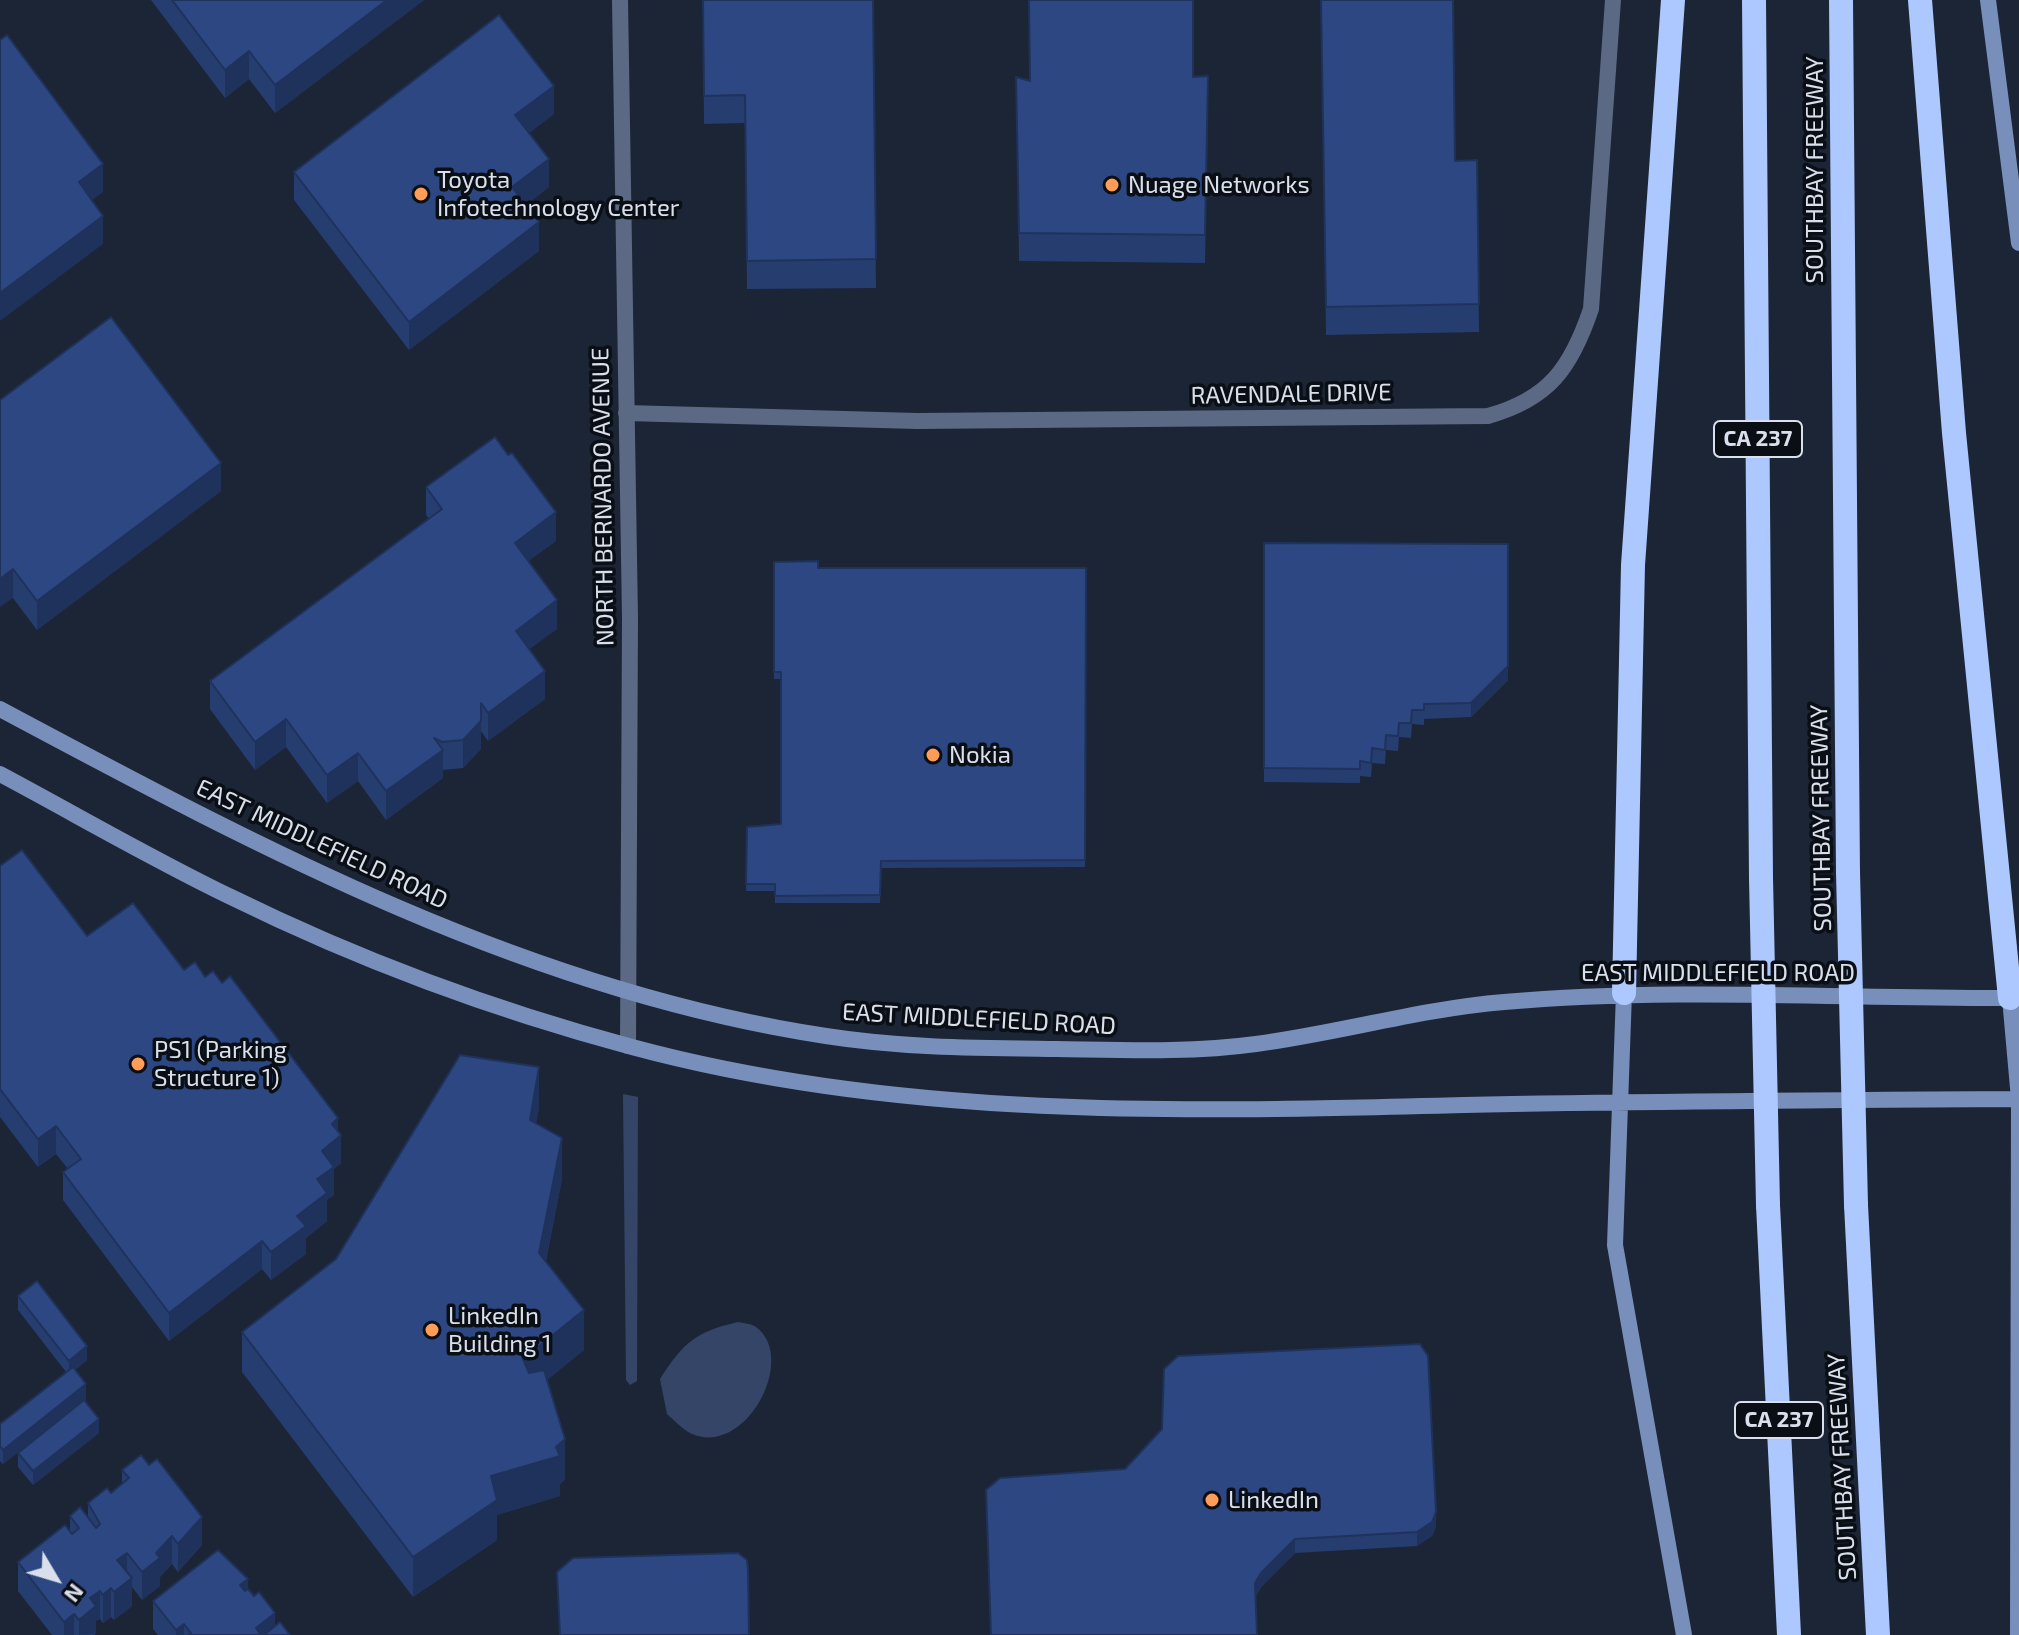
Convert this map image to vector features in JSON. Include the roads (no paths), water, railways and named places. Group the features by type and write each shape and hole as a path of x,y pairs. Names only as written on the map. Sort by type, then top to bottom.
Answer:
{"highway":[{"path":"1624,993 1633,565 1673,0"},
{"name":"CA 237","path":"1754,0 1761,878 1768,1205 1789,1635"},
{"name":"SOUTHBAY FREEWAY","path":"1841,0 1848,872 1856,1205 1878,1635"},
{"path":"1920,0 1954,433 2014,998"}],"main road":[{"path":"1988,0 2019,243"},
{"name":"EAST MIDDLEFIELD ROAD","path":"0,709 245,839 375,900 630,994 795,1030 896,1045 1164,1051 1261,1044 1403,1016 1500,1002 1624,993 2014,998"},
{"path":"0,774 230,897 346,950 471,998 628,1046 840,1088 915,1099 990,1104 1318,1109 1619,1101 2019,1099"},
{"path":"1624,993 1615,1245 1684,1635"},
{"path":"2014,998 2019,1099 2018,1635"}],"street":[{"name":"NORTH BERNARDO AVENUE","path":"620,0 626,413 628,1046"},
{"name":"RAVENDALE DRIVE","path":"626,413 931,421 1488,416 1513,409 1540,395 1563,370 1578,346 1591,309 1613,0"}],"place":[{"name":"Nuage Networks","path":"1112,185"},
{"name":"Toyota Infotechnology Center","path":"421,194"},
{"name":"Nokia","path":"933,755"},
{"name":"PS1 (Parking Structure 1)","path":"138,1064"},
{"name":"LinkedIn Building 1","path":"432,1330"},
{"name":"LinkedIn","path":"1212,1500"}]}
